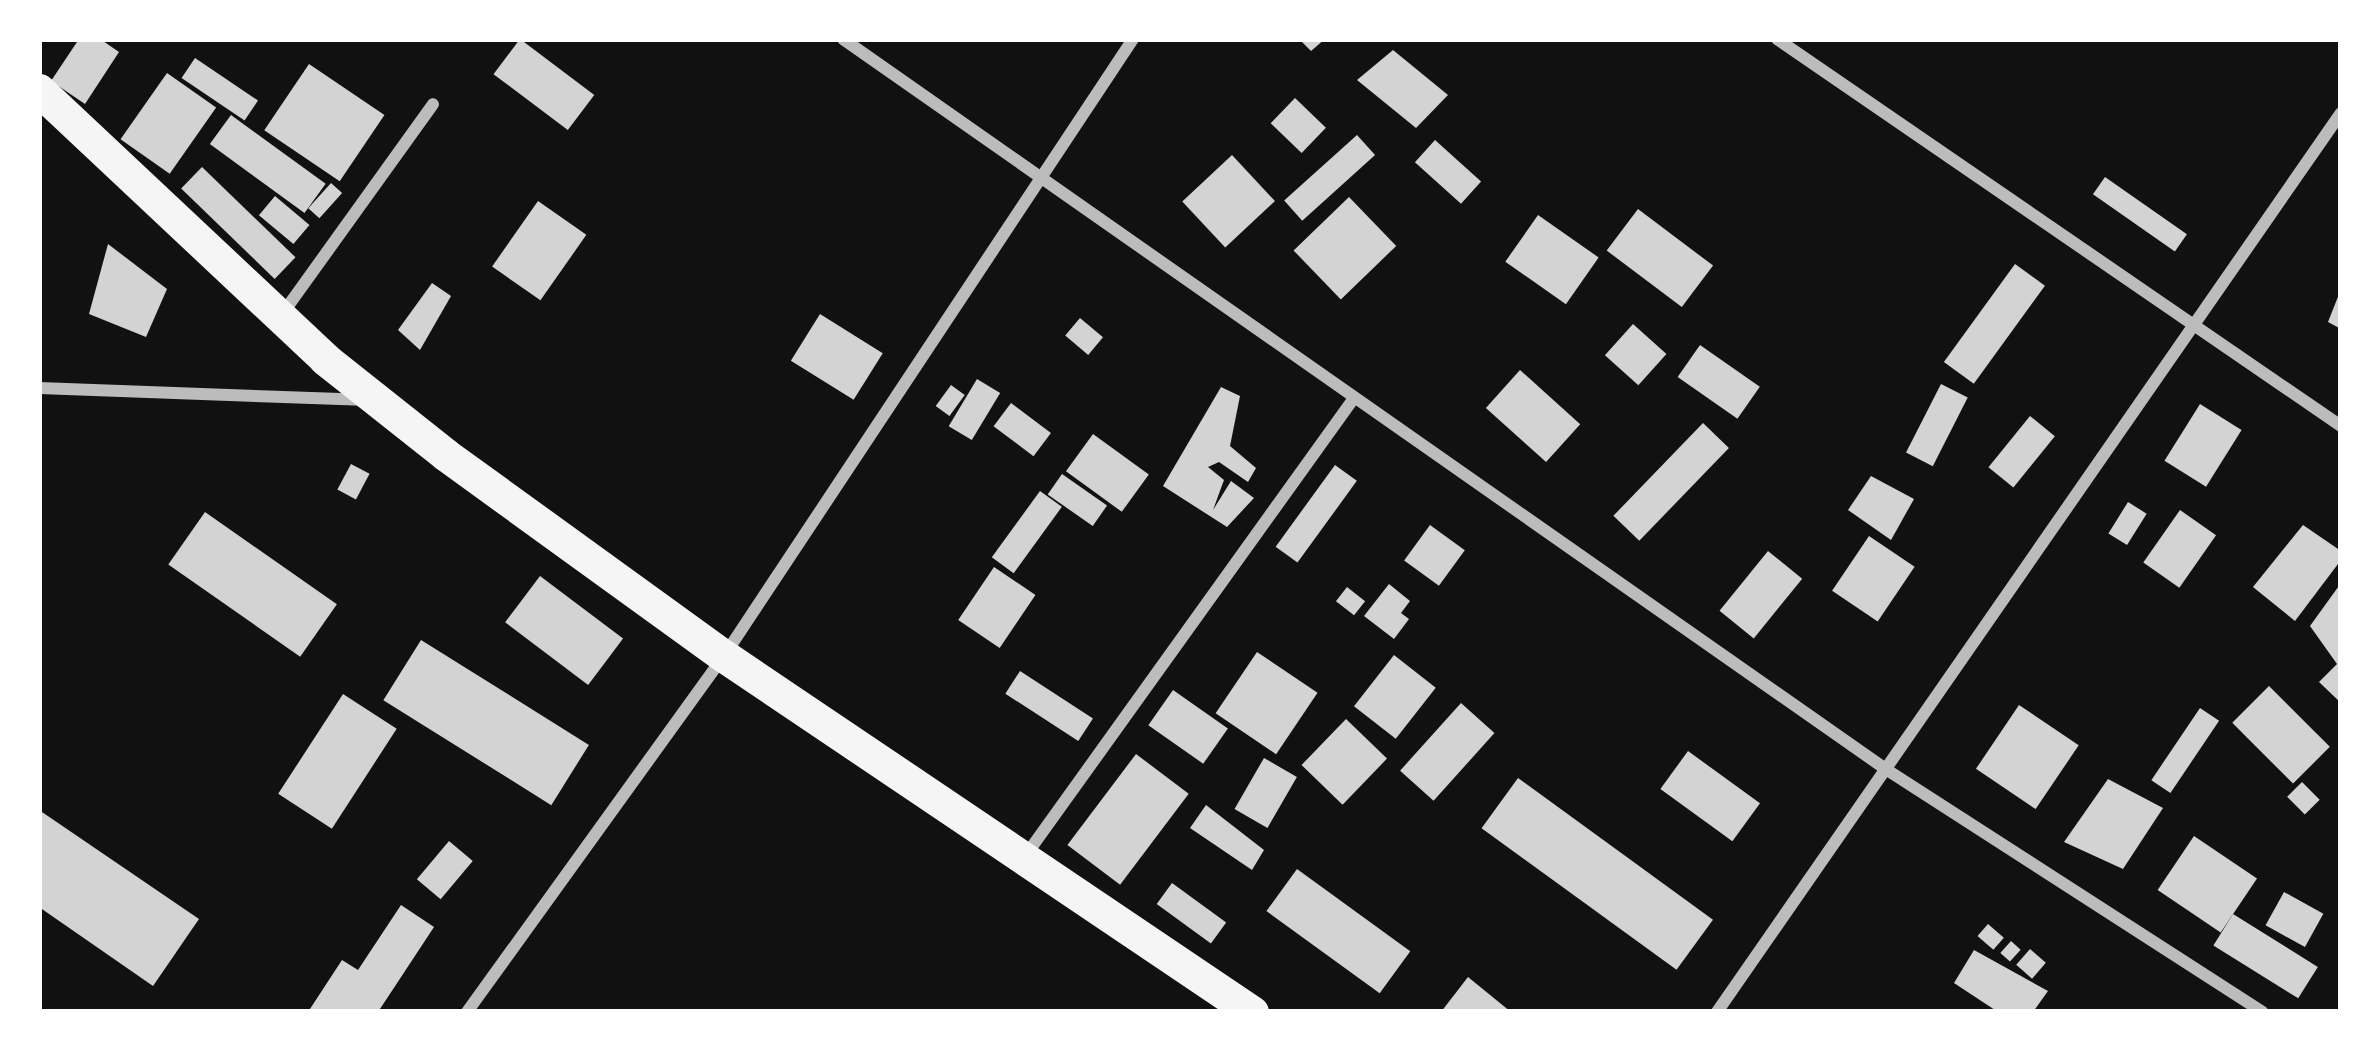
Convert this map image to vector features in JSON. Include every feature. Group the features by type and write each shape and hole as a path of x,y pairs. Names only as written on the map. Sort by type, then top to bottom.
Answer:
{"highway":[{"path":"39,90 280,318 376,400 724,656 1252,1012"}],"street":[{"path":"843,39 1884,768 2262,1012"},
{"path":"467,1012 724,656 1133,39"},
{"path":"1777,39 2341,426"},
{"path":"280,318 433,104"},
{"path":"1717,1012 2341,113"},
{"path":"39,388 376,400"},
{"path":"1023,859 1354,398"}],"building":[{"path":"79,39 100,39 119,52 85,104 51,81"},
{"path":"520,39 594,95 568,130 494,74"},
{"path":"1299,39 1325,39 1311,51"},
{"path":"1393,50 1448,95 1416,128 1357,80"},
{"path":"195,58 258,100 245,120 182,78"},
{"path":"309,64 384,115 340,181 264,130"},
{"path":"167,73 216,107 170,174 121,139"},
{"path":"1295,98 1326,128 1302,153 1271,123"},
{"path":"231,115 326,184 304,213 210,144"},
{"path":"1357,135 1375,155 1302,221 1284,201"},
{"path":"1435,140 1481,181 1461,204 1415,162"},
{"path":"1232,155 1275,201 1225,247 1182,201"},
{"path":"202,167 296,257 275,279 181,189"},
{"path":"2105,177 2187,234 2175,252 2093,194"},
{"path":"331,183 342,193 319,218 308,208"},
{"path":"275,196 309,225 293,244 259,215"},
{"path":"1349,197 1396,246 1341,299 1294,250"},
{"path":"538,201 586,235 540,300 492,267"},
{"path":"1638,209 1713,266 1682,307 1607,251"},
{"path":"1538,215 1599,257 1566,304 1505,262"},
{"path":"108,244 167,289 146,337 89,314"},
{"path":"2015,264 2045,286 1974,384 1944,362"},
{"path":"432,283 451,296 420,350 398,330"},
{"path":"2341,289 2341,329 2328,322"},
{"path":"820,314 883,353 854,400 791,361"},
{"path":"1080,318 1103,337 1088,355 1065,336"},
{"path":"1633,324 1666,354 1638,385 1605,355"},
{"path":"1700,345 1760,387 1737,419 1678,377"},
{"path":"1520,370 1580,424 1546,462 1486,408"},
{"path":"977,379 1000,393 972,440 949,426"},
{"path":"1941,384 1968,398 1933,466 1906,453"},
{"path":"951,385 965,395 949,416 936,406"},
{"path":"1221,387 1240,396 1230,446 1256,468 1248,482 1219,462 1208,467 1224,480 1213,510 1231,481 1254,498 1227,527 1163,486"},
{"path":"1011,403 1051,433 1033,456 994,426"},
{"path":"2200,404 2242,430 2206,487 2164,461"},
{"path":"2030,416 2055,436 2013,487 1988,467"},
{"path":"1703,423 1729,448 1639,541 1613,516"},
{"path":"1093,434 1149,475 1122,512 1066,471"},
{"path":"351,464 370,474 356,499 337,490"},
{"path":"1335,465 1357,481 1297,563 1276,547"},
{"path":"1062,474 1107,506 1093,526 1048,494"},
{"path":"1871,476 1914,499 1891,540 1848,510"},
{"path":"1040,491 1062,507 1014,573 992,557"},
{"path":"2128,502 2147,514 2127,545 2108,533"},
{"path":"2180,510 2216,535 2179,588 2143,562"},
{"path":"205,512 337,604 300,657 168,564"},
{"path":"1430,525 1465,550 1439,586 1404,561"},
{"path":"2303,525 2341,551 2341,560 2295,621 2253,587"},
{"path":"1869,536 1915,567 1878,621 1832,591"},
{"path":"1768,551 1802,579 1754,639 1720,611"},
{"path":"994,567 1035,595 1000,648 958,620"},
{"path":"540,576 623,639 588,685 505,622"},
{"path":"2341,583 2341,703 2319,682 2337,664 2310,626"},
{"path":"1389,584 1410,601 1401,613 1409,619 1394,639 1364,616"},
{"path":"1347,587 1365,601 1354,615 1336,601"},
{"path":"421,640 589,745 551,805 383,700"},
{"path":"1257,652 1318,693 1276,754 1216,713"},
{"path":"1394,655 1436,688 1396,739 1354,706"},
{"path":"1020,671 1093,718 1078,741 1005,694"},
{"path":"2269,686 2330,747 2293,784 2232,723"},
{"path":"1173,690 1228,728 1203,764 1148,725"},
{"path":"343,694 397,729 332,829 278,794"},
{"path":"1461,703 1494,733 1434,801 1400,771"},
{"path":"2019,705 2079,745 2036,809 1976,769"},
{"path":"2200,708 2219,721 2170,793 2151,780"},
{"path":"1346,719 1387,759 1343,805 1302,765"},
{"path":"1688,751 1760,803 1732,841 1660,789"},
{"path":"1136,754 1189,794 1120,885 1067,845"},
{"path":"1264,758 1297,777 1267,828 1234,809"},
{"path":"1518,778 1713,920 1677,970 1482,828"},
{"path":"2108,779 2163,808 2123,869 2064,842"},
{"path":"2302,782 2320,800 2305,815 2287,797"},
{"path":"1206,805 1264,850 1252,870 1190,828"},
{"path":"39,810 199,919 153,986 39,907"},
{"path":"2194,836 2257,878 2221,932 2158,890"},
{"path":"449,841 473,861 441,899 417,879"},
{"path":"1297,869 1410,951 1380,993 1266,911"},
{"path":"1172,883 1226,922 1211,943 1157,904"},
{"path":"2284,892 2323,914 2305,947 2266,925"},
{"path":"401,905 434,927 378,1012 308,1012 342,960 358,970"},
{"path":"2233,914 2318,967 2298,998 2213,945"},
{"path":"1988,924 2004,938 1993,950 1978,936"},
{"path":"2011,941 2021,950 2010,962 2000,953"},
{"path":"2030,949 2046,963 2032,979 2016,965"},
{"path":"1974,950 2048,991 2033,1012 1998,1012 1954,983"},
{"path":"1468,977 1511,1012 1441,1012"}]}
